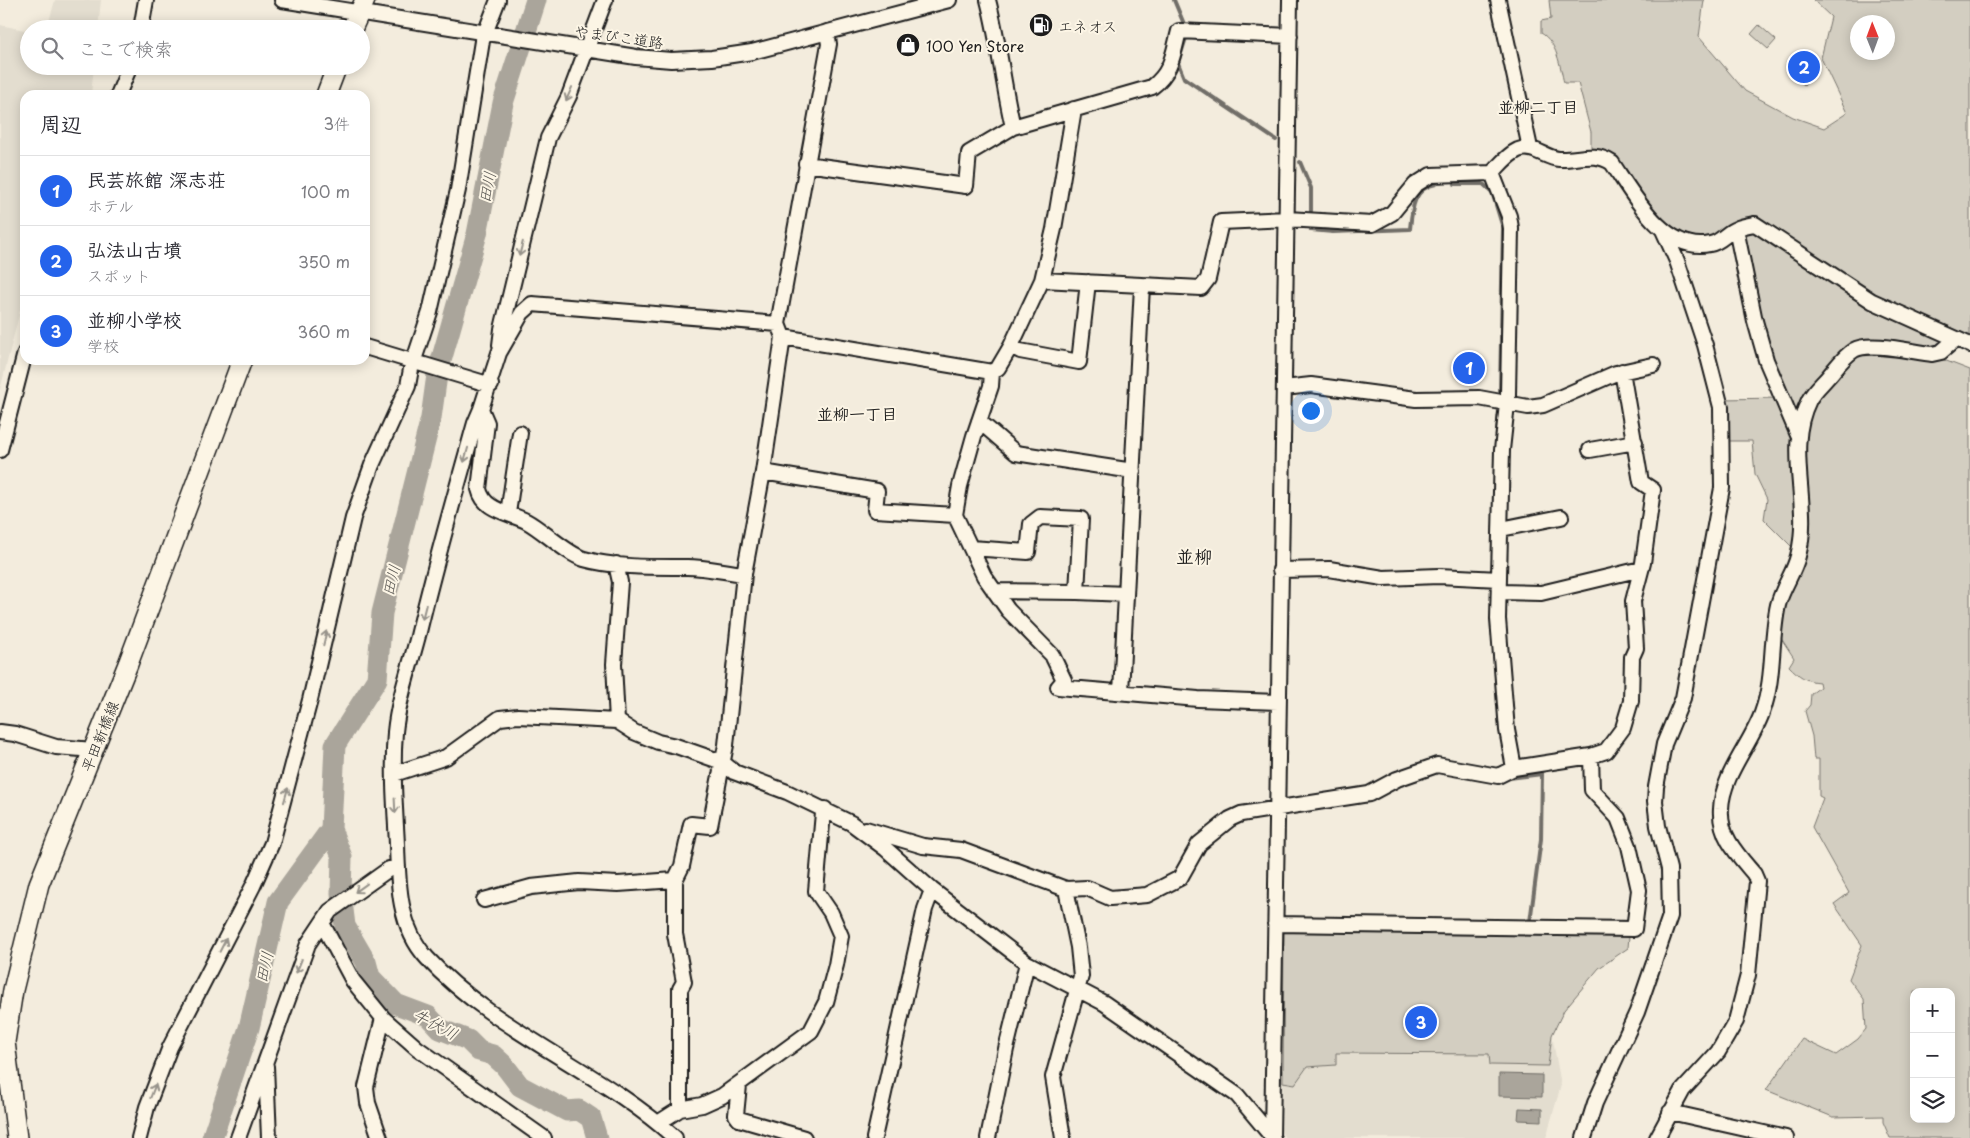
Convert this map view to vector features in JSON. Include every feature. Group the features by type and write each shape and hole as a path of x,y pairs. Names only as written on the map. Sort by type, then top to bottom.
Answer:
{"main road":[{"path":"328,90 334,75"},
{"name":"平田新橋線","path":"11,1128 2,1043 39,884 128,664 240,365"}],"street":[{"path":"143,20 146,0"},
{"name":"やまびこ道路","path":"282,0 358,14 636,57 671,60 712,58 752,52 949,0"},
{"path":"139,1138 147,1107 170,1047 253,886 272,843 310,700 354,518 372,465 408,386 430,312 458,190 474,81 498,0"},
{"path":"500,353 502,329 548,138 569,96 580,48 606,0"},
{"path":"988,0 995,27 1004,90 1013,127"},
{"path":"1272,1137 1290,0"},
{"path":"1498,0 1530,148"},
{"path":"806,164 966,186 969,153 1013,127 1152,87 1169,70 1179,31 1290,36"},
{"path":"680,1109 680,989 684,982 675,934 675,880 682,866 691,824 710,826 726,745 744,574 763,472 781,331 806,164 829,44 827,32"},
{"path":"120,90 126,75"},
{"path":"675,1138 608,1086 466,995 427,958 414,940 404,920 396,867 394,774 398,714 442,540 487,383 500,353 522,313 532,304 781,331 992,372 998,368 1011,346 1042,280 1054,229 1074,109"},
{"path":"1042,280 1201,288 1208,279 1221,222 1286,219 1372,224 1392,213 1415,185 1431,175 1492,173 1507,157 1519,149 1530,148 1558,159 1588,156 1606,160 1612,164 1646,214 1663,230 1695,246 1712,244 1736,229 1755,224 1872,301 1970,345"},
{"path":"1492,173 1509,216 1511,228 1508,395 1505,404 1502,450 1499,641 1507,730 1514,768"},
{"path":"1736,229 1755,321 1766,360 1798,435"},
{"path":"1584,1138 1595,1103 1637,1012 1670,916 1669,869 1658,826 1655,801 1656,787 1664,744 1683,698 1722,488 1721,407 1705,345 1677,262 1663,230"},
{"path":"1011,346 1020,351 1079,362 1088,282"},
{"path":"1121,692 1142,286"},
{"path":"1657,1138 1683,1090 1718,1052 1736,1021 1748,975 1757,881 1754,874 1727,839 1721,823 1720,808 1726,786 1762,715 1770,687 1778,605 1798,556 1803,522 1797,460 1798,435 1809,399 1840,362 1855,350 1866,346 1932,354 1941,352 1956,339"},
{"path":"370,348 487,383"},
{"path":"0,450 22,365"},
{"path":"1284,388 1311,386 1416,399 1479,398 1528,407 1544,405 1622,371 1653,365"},
{"path":"394,774 446,757 500,718 518,716 617,721 634,732 658,742 676,746 722,762 734,772 889,837 923,846 961,850 1066,889 1087,888 1110,898 1147,896 1180,878 1199,844 1230,819 1241,814 1368,794 1397,779 1437,764 1498,776 1514,768 1591,756 1606,751 1623,728 1630,701 1632,657 1636,648 1633,601 1641,569 1653,490 1641,482 1622,371"},
{"path":"992,372 991,386 960,486 955,514 984,576 994,591 1008,610 1052,655 1064,680 1058,688 1198,699 1278,702"},
{"path":"481,409 487,423 479,489 481,499 486,505 528,522 583,559 669,569 688,567 744,574"},
{"path":"979,421 1016,453 1133,472"},
{"path":"508,513 520,433"},
{"path":"1598,446 1634,442"},
{"path":"763,472 877,491 875,510 955,514"},
{"path":"971,548 1028,552 1031,524 1040,517 1081,519 1077,592"},
{"path":"1501,529 1561,517"},
{"path":"616,564 620,582 614,664 617,721"},
{"path":"1280,570 1329,569 1383,578 1439,576 1541,593 1641,569"},
{"path":"994,591 1126,594"},
{"path":"0,732 15,734 56,747 94,750"},
{"path":"1275,924 1634,929 1639,890 1629,846 1618,818 1592,790 1591,756"},
{"path":"658,1123 680,1109 702,1104 739,1085 811,1031 826,1002 836,965 841,936 831,913 816,891 823,813 825,809"},
{"path":"852,823 886,849 932,890 1027,963 1104,1003 1237,1095 1272,1137"},
{"path":"238,1138 308,944 326,917 389,869 396,867"},
{"path":"484,900 531,888 579,882 618,884 675,880"},
{"path":"1063,1138 1053,1077 1081,976 1078,947 1066,889"},
{"path":"874,1138 925,909 932,890"},
{"path":"326,917 353,980 383,1018 416,1048 544,1138"},
{"path":"988,1138 1006,1049 1027,963"},
{"path":"380,1138 368,1103 366,1088 383,1018"},
{"path":"265,1060 269,1138"},
{"path":"739,1085 736,1115 739,1119 804,1138"},
{"path":"1670,1112 1786,1138"}],"shaded area":[{"path":"55,0 101,0 99,20 49,20"},
{"path":"1549,0 1704,0 1699,37 1745,91 1793,117 1824,128 1847,113 1821,58 1831,17 1813,0 1970,0 1970,339 1890,306 1752,217 1733,223 1719,235 1702,241 1675,233 1591,149 1591,132 1578,83 1564,83 1554,48 1551,42 1541,33 1541,21 1551,19"},
{"path":"0,25 20,29 20,75 93,75 92,90 20,90 20,311 0,390"},
{"path":"1759,25 1776,40 1768,49 1751,34"},
{"path":"1802,55 1818,69 1804,85 1788,70"},
{"path":"1752,229 1943,338 1945,343 1941,347 1866,348 1936,357 1970,370 1970,1138 1890,1138 1883,1122 1883,1116 1833,1117 1766,1090 1802,1039 1836,1055 1858,1039 1866,1029 1864,999 1849,979 1862,945 1834,904 1849,893 1812,827 1823,798 1819,796 1819,759 1814,759 1812,736 1805,711 1810,705 1811,694 1820,687 1819,682 1802,677 1789,666 1794,658 1779,635 1782,604 1802,557 1764,519 1767,499 1755,474 1752,441 1725,441 1722,399 1779,398 1743,234"},
{"path":"1284,927 1628,948 1599,968 1564,1010 1552,1035 1561,1085 1546,1138 1285,1138 1282,1133"},
{"path":"1284,927 1629,936 1628,948 1599,968 1564,1010 1552,1035 1548,1066 1490,1065 1489,1054 1336,1053 1336,1065 1307,1067 1295,1084 1283,1082"},
{"path":"1499,1074 1542,1075 1542,1097 1499,1096"},
{"path":"1519,1108 1542,1109 1542,1121 1518,1120"}],"waterway":[{"name":"田川","path":"212,1138 249,1028 278,902 331,829 335,745 377,679 382,613 431,418 437,375 477,234 503,103 536,0"},
{"path":"1174,0 1184,24"},
{"path":"1186,38 1178,63 1184,78 1276,140"},
{"path":"1300,162 1311,188 1311,211"},
{"path":"1311,230 1333,232 1410,229 1415,200 1428,186 1436,184"},
{"path":"1455,184 1483,184 1492,192 1503,228 1500,394"},
{"path":"1497,434 1499,411"},
{"path":"1509,778 1542,774 1541,839 1530,922"},
{"name":"牛伏川","path":"331,829 342,857 341,893 345,926 366,962 370,977 396,1004 428,1016 440,1029 468,1040 479,1051 493,1055 504,1065 520,1086 567,1111 579,1110 591,1118 597,1138"}],"place":[{"name":"エネオス","path":"1041,25"},
{"name":"100 Yen Store","path":"908,45"},
{"name":"弘法山古墳","path":"1804,67"},
{"name":"民芸旅館 深志荘","path":"1469,368"},
{"name":"並柳小学校","path":"1421,1022"}],"district":[{"name":"並柳二丁目","path":"1538,106"},
{"name":"並柳一丁目","path":"857,413"},
{"name":"並柳","path":"1194,555"}]}
